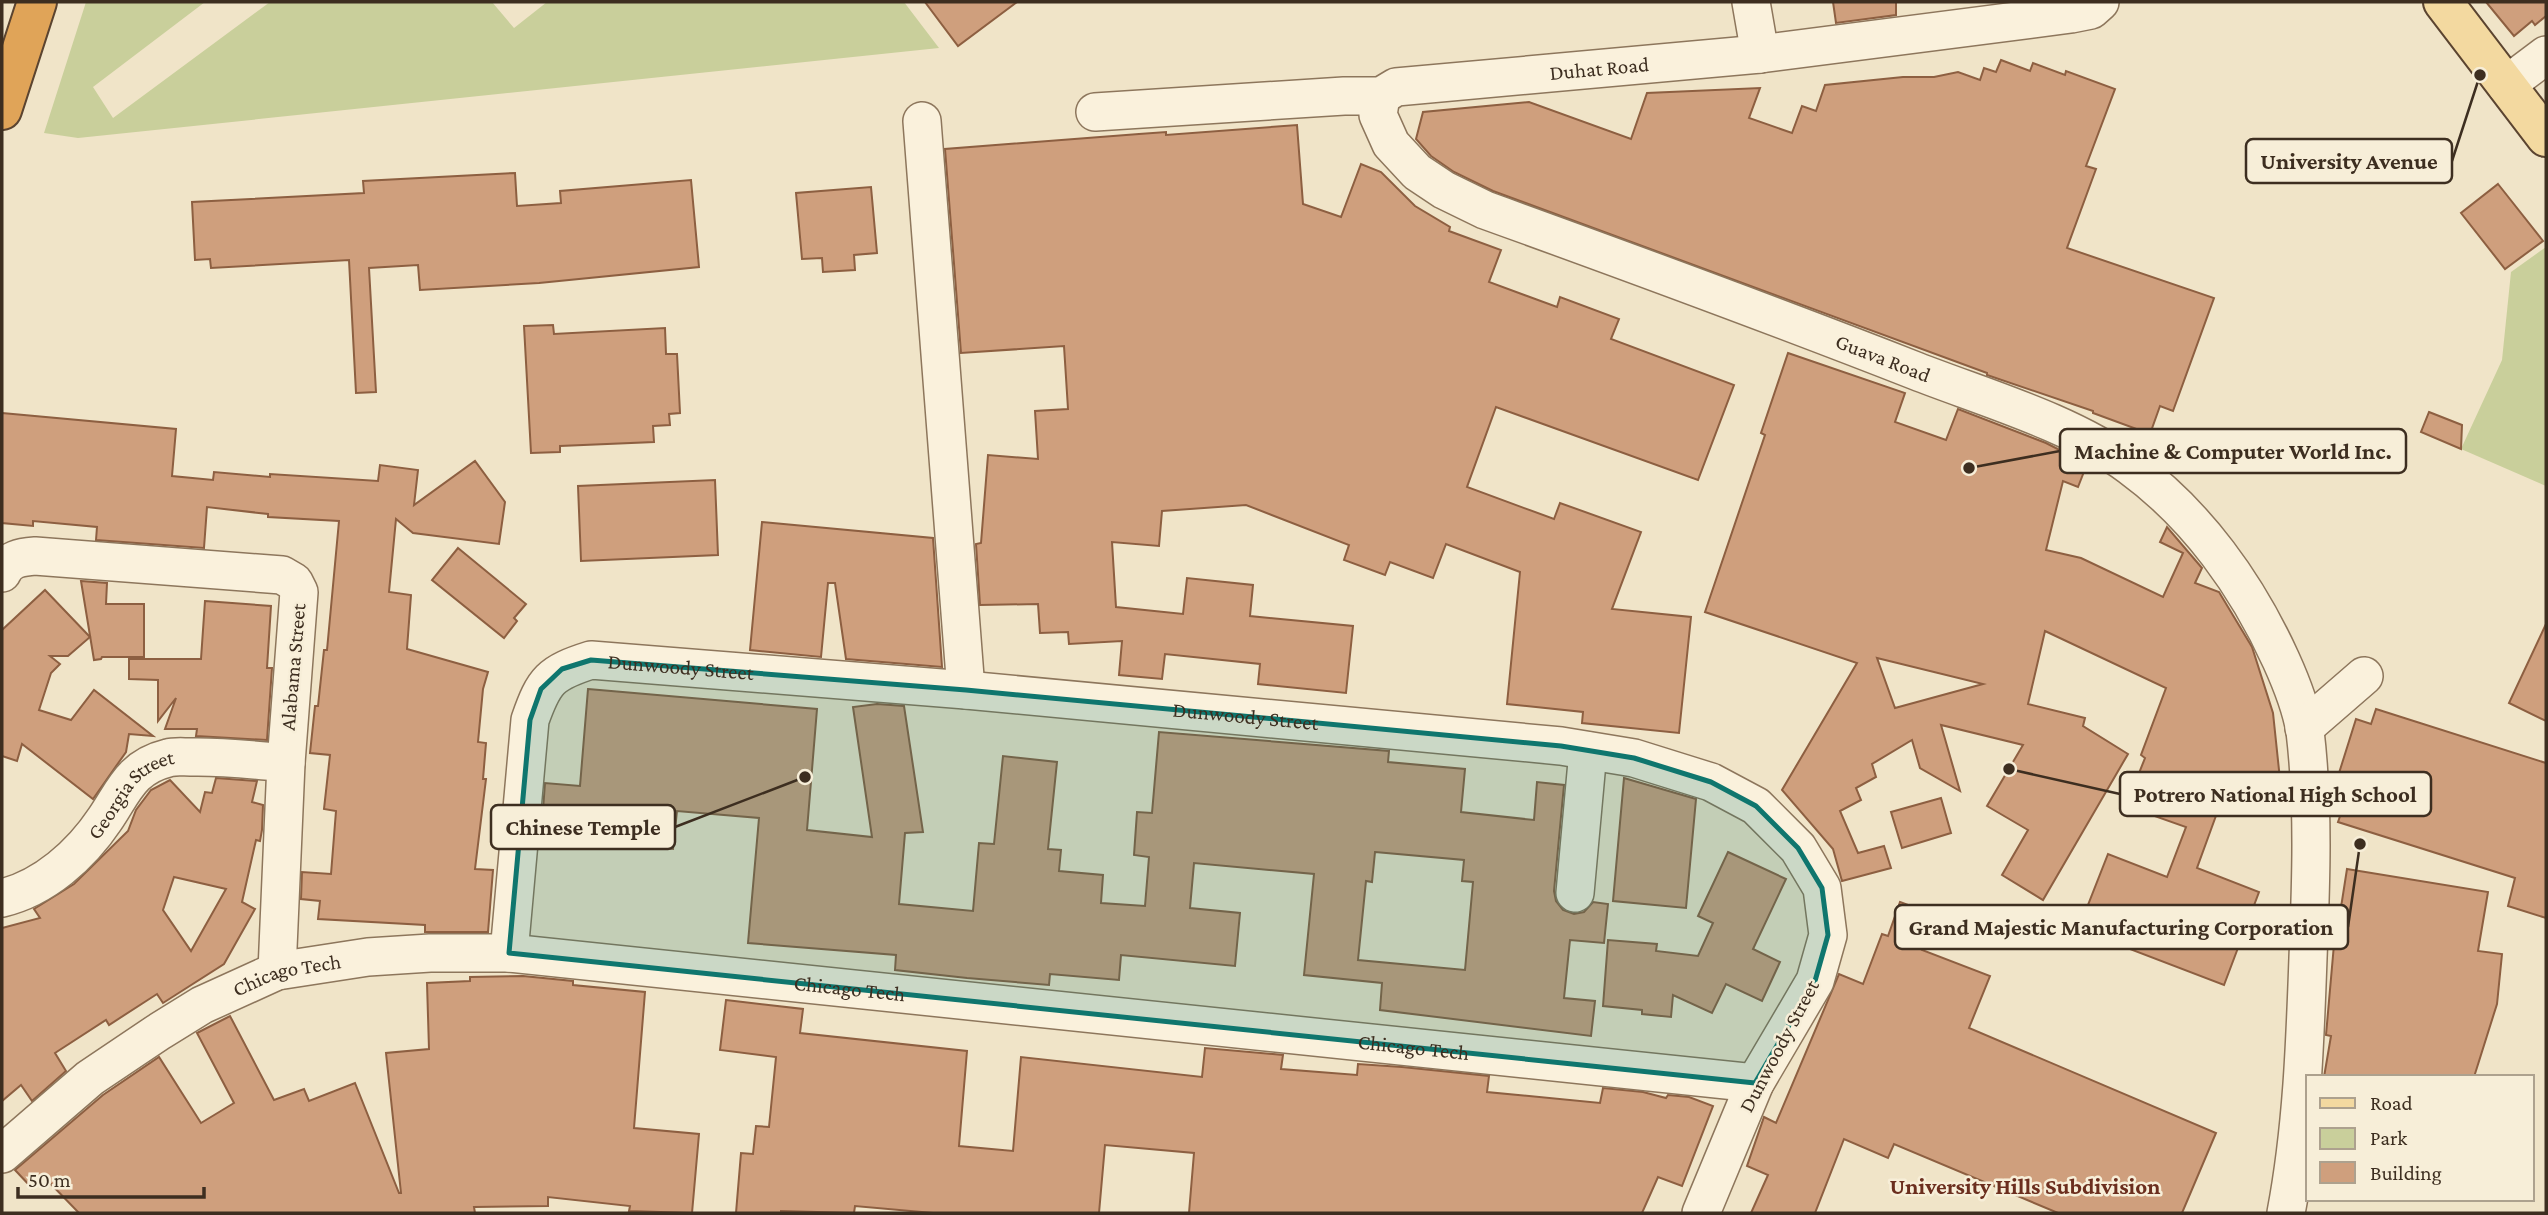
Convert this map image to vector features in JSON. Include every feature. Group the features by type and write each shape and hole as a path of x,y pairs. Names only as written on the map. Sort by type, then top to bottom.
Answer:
{"highway":[{"path":"2,110 37,2"}],"main road":[{"path":"2453,15 2546,137"}],"street":[{"path":"1751,2 1760,54"},
{"name":"Duhat Road","path":"1095,112 1381,96 1396,87 1760,54 2071,14 2091,10 2100,2"},
{"path":"2506,85 2546,55"},
{"name":"Guava Road","path":"1381,96 1378,115 1391,144 1416,172 1454,195 1485,210 1780,318 2077,434 2130,466 2185,514 2232,570 2264,624 2292,685 2304,728 2311,880 2305,1060 2286,1213"},
{"path":"922,121 966,690"},
{"name":"Alabama Street","path":"2,573 5,566 18,558 35,556 282,575 294,582 299,592 285,763 277,971"},
{"name":"Dunwoody Street","path":"509,953 530,720 541,689 562,669 591,660 966,690 1547,744 1634,758 1711,782 1756,806 1798,848 1822,888 1828,934 1815,981 1755,1083 1701,1213"},
{"path":"2304,728 2364,676"},
{"path":"1575,892 1588,751"},
{"name":"Georgia Street","path":"2,898 20,894 50,876 78,853 105,819 128,781 145,769 169,758 208,757 285,763"},
{"name":"Chicago Tech","path":"4,1147 90,1078 202,1005 277,971 405,954 509,953 1755,1083"}],"highlighted area":[{"path":"591,660 966,690 1561,746 1634,758 1711,782 1756,806 1798,848 1822,888 1828,935 1815,981 1755,1083 509,953 530,720 541,689 562,669"}],"green space":[{"path":"86,2 205,2 93,87 113,118 270,2 492,2 514,28 547,2 904,2 939,48 78,138 44,133"},
{"path":"2546,247 2546,486 2461,449 2502,360 2511,272"}],"building":[{"path":"925,2 1017,2 958,46"},
{"path":"1833,2 1896,2 1896,15 1836,23"},
{"path":"2486,2 2546,2 2546,16 2535,25 2532,21 2514,36"},
{"path":"2001,60 2030,71 2033,63 2065,75 2066,71 2115,89 2086,166 2096,169 2067,248 2214,298 2173,411 2160,406 2150,434 1493,191 1454,172 1431,156 1416,139 1423,112 1529,102 1631,139 1647,93 1760,88 1749,118 1792,133 1802,106 1816,111 1825,85 1903,77 1934,77 1958,72 1980,80 1984,68 1996,72"},
{"path":"1297,125 1303,204 1341,217 1361,164 1381,172 1415,206 1450,227 1449,231 1501,250 1489,282 1557,307 1560,297 1619,319 1611,339 1734,385 1698,480 1496,407 1467,487 1554,519 1560,503 1641,532 1612,609 1691,617 1679,733 1582,723 1583,712 1507,704 1520,572 1446,544 1433,578 1390,562 1385,575 1344,560 1349,545 1246,505 1162,511 1159,546 1112,542 1116,607 1183,614 1187,578 1253,585 1250,616 1353,626 1346,693 1258,684 1260,664 1165,654 1162,679 1119,675 1122,641 1069,644 1068,632 1040,633 1038,604 980,605 976,544 981,543 988,455 1038,459 1035,411 1068,409 1064,346 961,353 945,149"},
{"path":"515,173 517,206 561,203 560,191 691,180 699,267 539,283 420,290 418,265 369,268 376,392 356,393 349,260 211,268 210,259 195,260 192,202 364,193 363,181"},
{"path":"2498,184 2543,241 2505,269 2461,213"},
{"path":"871,187 877,253 854,255 855,270 823,272 822,258 802,259 796,193"},
{"path":"553,325 554,334 665,328 666,354 677,354 680,413 669,414 670,425 653,426 654,442 560,446 560,452 531,453 524,326"},
{"path":"1788,353 1905,393 1895,422 1946,440 1958,409 2046,443 2087,464 2078,487 2063,481 2046,550 2081,558 2163,597 2183,553 2160,542 2167,527 2202,568 2195,583 2219,592 2252,647 2273,713 2283,808 2221,802 2197,868 2259,892 2224,985 2101,938 2110,914 2088,905 2108,854 2167,877 2186,827 2126,806 2145,758 2141,755 2166,688 2045,631 2028,704 2085,718 2083,726 2128,754 2043,900 2002,875 2028,830 1987,806 2023,745 1941,725 1960,791 1920,768 1912,740 1872,764 1876,777 1856,788 1861,800 1840,811 1858,853 1884,846 1891,868 1842,881 1833,849 1782,790 1857,663 1705,612 1765,435 1761,433","holes":["1877,658 1983,684 1895,708"]},
{"path":"2429,412 2462,425 2461,449 2421,432"},
{"path":"2,413 176,429 172,476 213,480 214,472 378,481 380,465 418,470 414,505 475,461 505,502 499,544 413,533 396,519 389,592 411,595 407,649 488,672 483,689 478,742 486,743 483,779 486,779 475,869 493,870 488,932 425,932 425,925 318,919 320,901 301,899 302,872 331,874 336,811 324,809 330,755 310,753 324,650 327,650 339,521 268,517 268,514 207,507 204,548 96,540 97,527 33,521 33,526 2,523"},
{"path":"715,480 718,555 581,561 578,486"},
{"path":"762,522 933,538 942,667 846,659 835,583 828,583 821,657 750,650"},
{"path":"458,548 526,604 514,618 517,621 504,638 432,580"},
{"path":"81,581 107,583 106,604 144,604 144,657 102,657 94,660"},
{"path":"45,590 90,637 68,656 50,656 60,664 51,673 39,710 71,720 94,690 153,736 129,734 126,752 93,799 22,744 17,761 2,756 2,630"},
{"path":"205,601 271,606 267,668 272,668 267,740 196,736 197,729 165,729 176,698 158,721 158,680 129,679 129,659 201,659"},
{"path":"2546,624 2546,721 2509,703"},
{"path":"588,689 817,709 807,830 872,837 853,707 877,704 904,706 923,832 905,833 899,904 973,911 979,843 994,844 1003,756 1057,762 1048,849 1061,850 1059,871 1103,875 1101,903 1145,906 1149,857 1134,855 1137,812 1152,813 1159,732 1389,751 1388,762 1465,769 1461,812 1534,820 1537,782 1564,785 1554,891 1556,901 1563,910 1574,914 1584,912 1593,902 1608,904 1604,943 1570,940 1564,998 1595,1001 1591,1036 1380,1010 1382,983 1304,975 1314,874 1194,863 1190,908 1240,913 1235,966 1121,955 1119,980 1050,974 1049,985 895,970 896,955 748,943 759,818 677,811 673,849 541,837 545,783 580,786","holes":["1375,852 1464,860 1462,881 1473,882 1465,970 1358,960 1366,881 1372,882"]},
{"path":"2376,709 2546,763 2546,918 2508,906 2515,878 2338,822 2348,793 2334,789 2356,719 2371,724"},
{"path":"216,778 257,781 252,802 263,805 260,841 256,840 242,902 255,909 224,964 163,1003 157,994 109,1025 106,1020 55,1053 66,1071 32,1101 21,1085 2,1101 2,928 40,918 34,909 74,884 128,831 136,810 151,790 170,780 200,812 205,792 212,793","holes":["174,877 226,889 191,951 163,910"]},
{"path":"1624,778 1696,799 1686,908 1613,901"},
{"path":"1941,798 1951,833 1902,848 1891,812"},
{"path":"1728,852 1786,879 1753,949 1780,962 1762,1001 1726,984 1712,1013 1673,995 1671,1017 1642,1014 1642,1010 1603,1006 1608,940 1657,944 1656,951 1698,956 1713,923 1698,916"},
{"path":"2347,869 2488,892 2478,951 2502,954 2497,1004 2475,1075 2324,1075 2331,1036 2326,1035"},
{"path":"1900,902 1935,915 1922,950 1990,976 1969,1028 2216,1133 2182,1213 2058,1213 1894,1144 1888,1158 1844,1139 1815,1213 1751,1213 1768,1175 1747,1166 1764,1117 1776,1123 1839,974 1863,984 1882,934 1888,936"},
{"path":"523,976 573,981 573,985 645,992 634,1128 699,1134 692,1213 629,1211 630,1206 548,1197 548,1206 474,1207 475,1213 79,1213 44,1177 32,1188 15,1170 103,1095 159,1057 201,1123 234,1103 197,1033 230,1016 274,1100 304,1089 309,1101 355,1083 401,1193 386,1053 429,1049 427,983 470,981 470,977"},
{"path":"726,1000 803,1009 800,1033 967,1051 959,1146 1013,1151 1021,1057 1202,1077 1205,1048 1283,1055 1281,1069 1357,1075 1358,1064 1402,1067 1489,1076 1487,1092 1600,1103 1603,1088 1643,1092 1666,1098 1668,1095 1689,1097 1713,1106 1682,1186 1658,1177 1642,1213 1189,1213 1194,1153 1105,1145 1099,1213 933,1213 855,1206 854,1213 736,1213 741,1153 753,1154 756,1126 769,1127 776,1057 720,1050"}],"place":[{"name":"University Avenue","path":"2480,75"},
{"name":"Machine & Computer World Inc.","path":"1969,468"},
{"name":"Potrero National High School","path":"2009,769"},
{"name":"Chinese Temple","path":"805,777"},
{"name":"Grand Majestic Manufacturing Corporation","path":"2360,844"}],"district":[{"name":"University Hills Subdivision","path":"2025,1186"}]}
